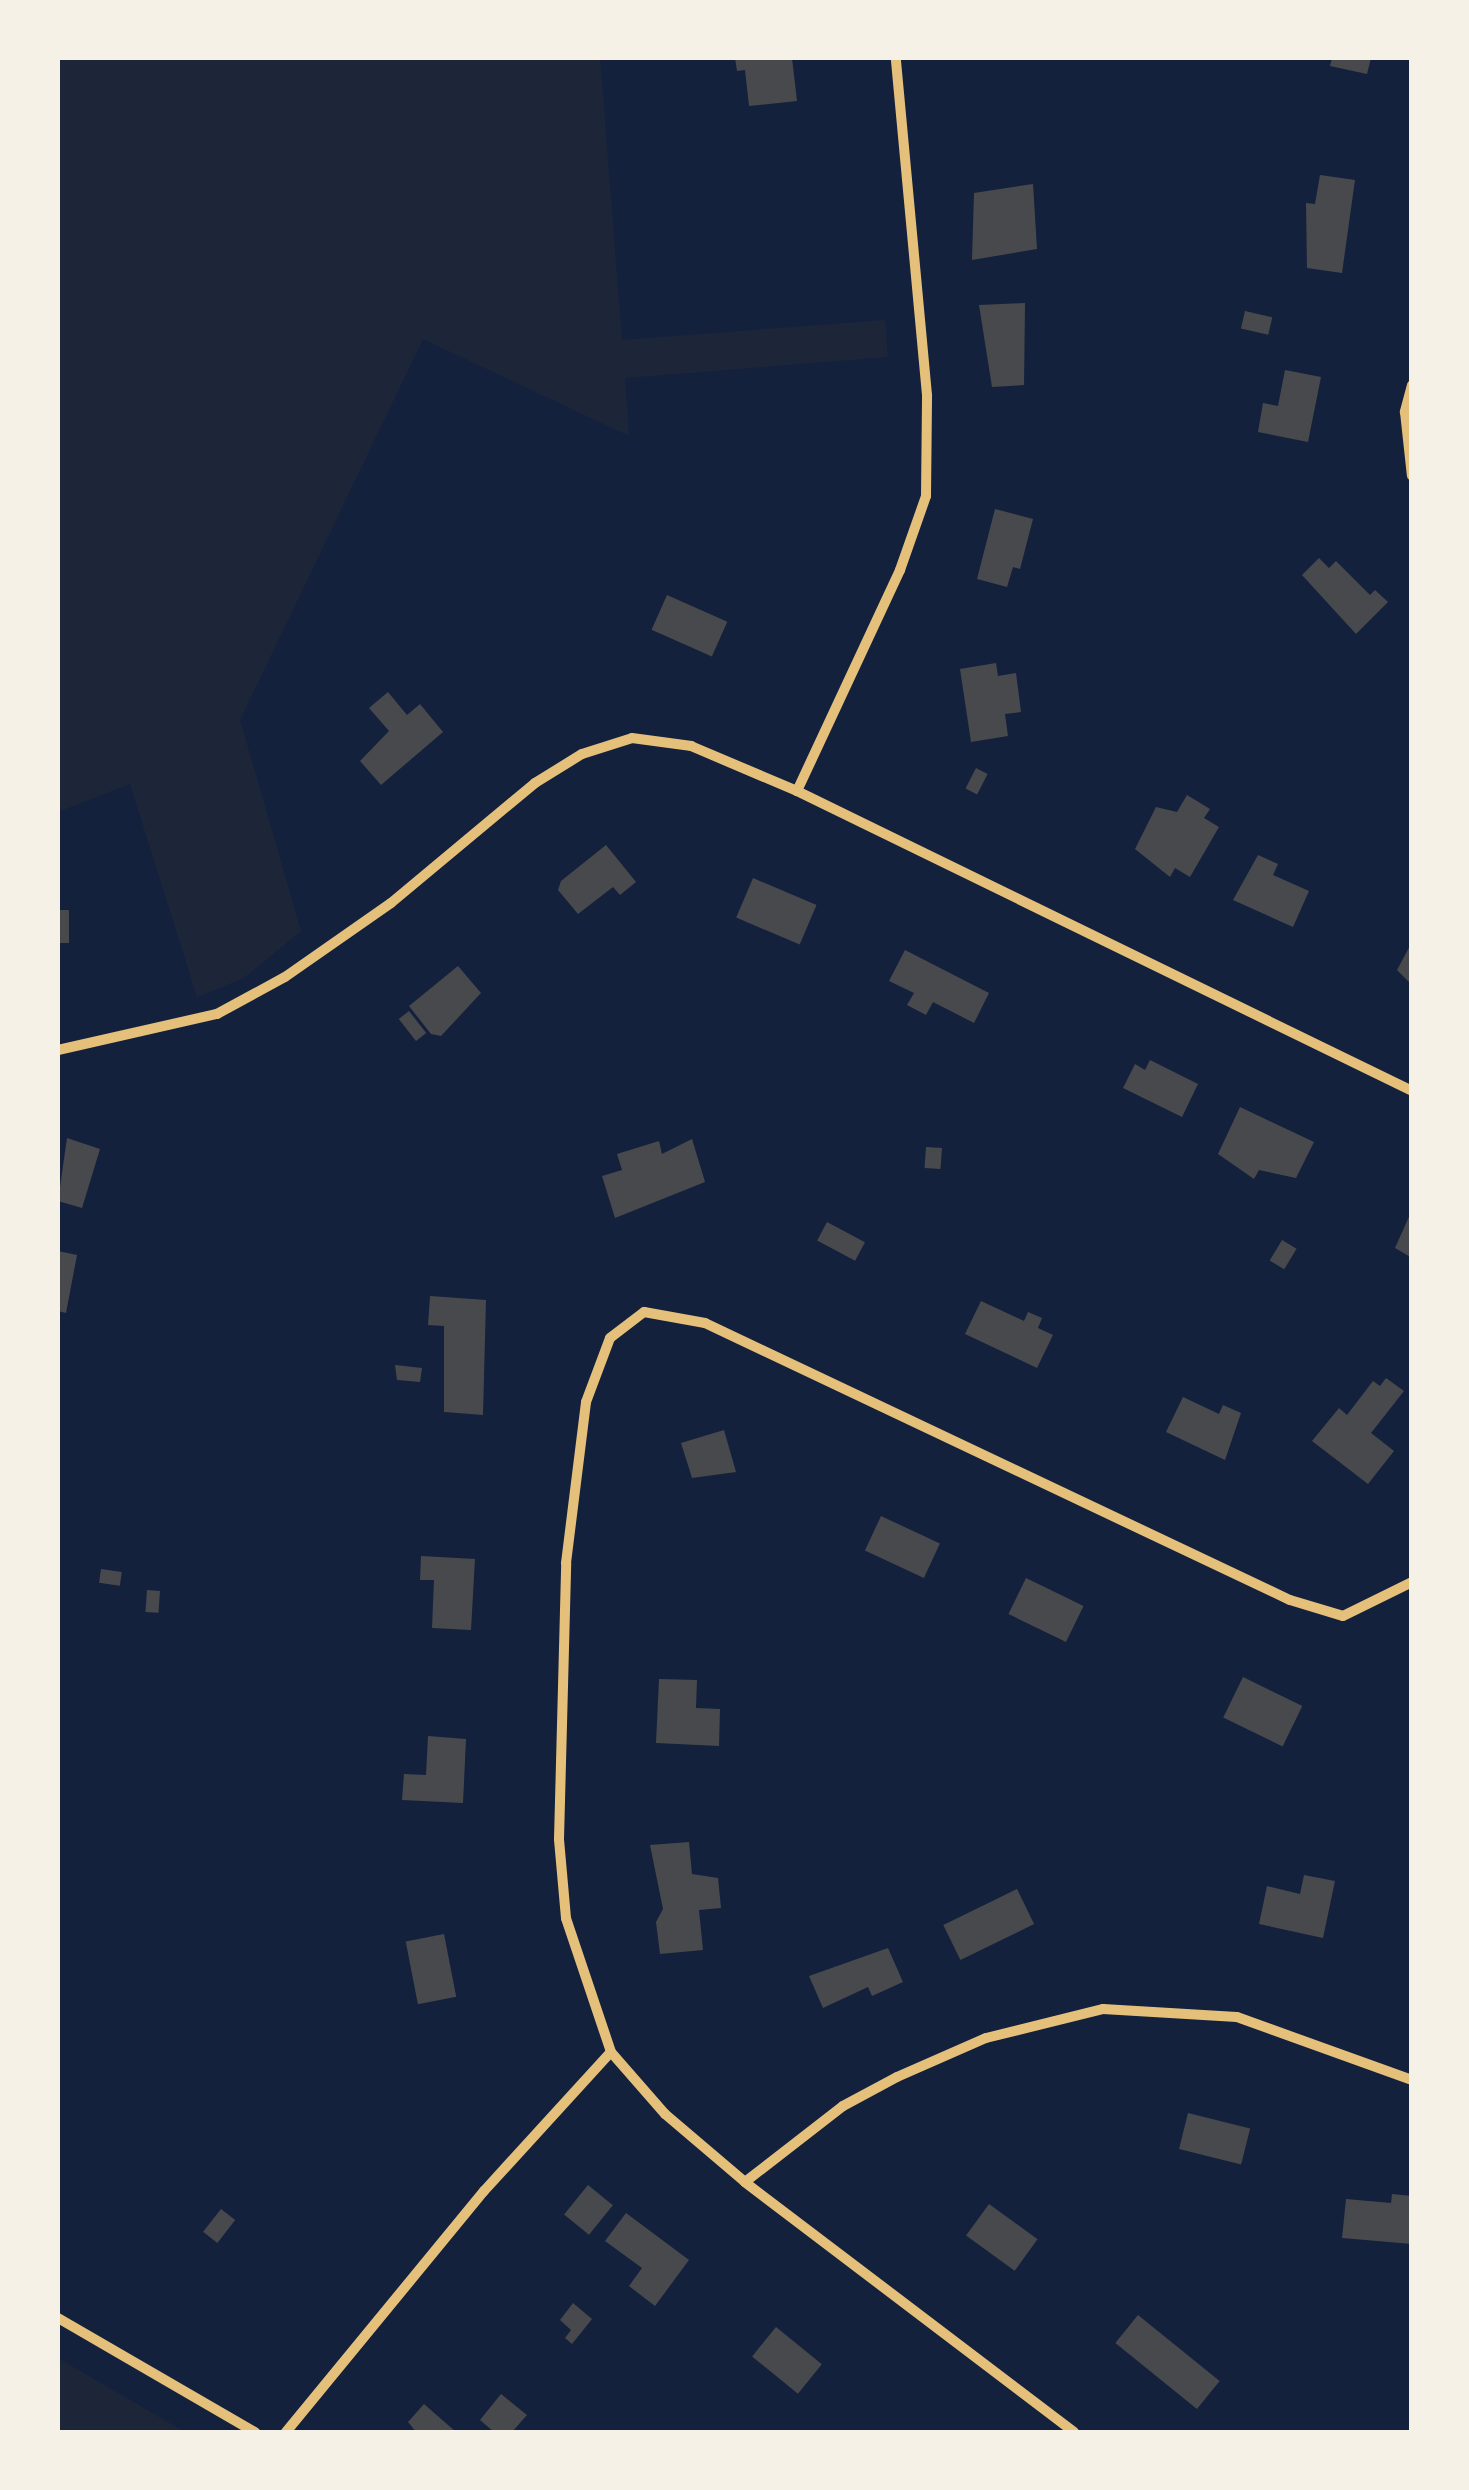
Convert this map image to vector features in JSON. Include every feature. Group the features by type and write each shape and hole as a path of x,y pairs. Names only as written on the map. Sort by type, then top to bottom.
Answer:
{"street":[{"path":"797,790 900,570 926,496 927,395 896,58"},
{"path":"1412,385 1405,412 1412,476"},
{"path":"58,1050 217,1014 285,977 582,754 632,738 690,746 797,790 1412,1091"},
{"path":"1074,2432 745,2182 665,2114 611,2052 566,1918 559,1839 566,1563 586,1402 610,1338 644,1312 705,1322 774,1350 1290,1600 1343,1616 1412,1582"},
{"path":"745,2182 843,2106 897,2077 986,2038 1103,2009 1237,2017 1412,2080"},
{"path":"286,2432 484,2190 611,2052"},
{"path":"58,2318 255,2432"}],"shaded area":[{"path":"58,58 600,58 622,340 885,320 888,357 625,378 629,436 423,339 240,720 301,931 244,978 197,997 130,784 58,812"},
{"path":"58,2358 185,2432 58,2432"}],"building":[{"path":"735,58 792,58 797,101 749,106 745,70 737,71"},
{"path":"1332,58 1371,58 1367,74 1330,66"},
{"path":"1320,175 1355,180 1342,273 1307,268 1306,203 1315,204"},
{"path":"1033,184 1037,249 972,260 974,193"},
{"path":"1025,303 1024,385 992,387 979,305"},
{"path":"1245,311 1272,317 1268,335 1241,329"},
{"path":"1285,370 1321,377 1308,442 1258,432 1263,403 1278,406"},
{"path":"995,509 1033,519 1020,569 1013,567 1007,587 977,579"},
{"path":"1319,558 1329,568 1336,561 1370,595 1375,590 1388,602 1356,634 1302,575"},
{"path":"667,595 727,622 712,657 652,630"},
{"path":"996,663 998,676 1016,673 1021,712 1005,714 1008,736 971,742 960,669"},
{"path":"388,692 407,715 420,704 443,732 381,785 360,761 389,731 369,708"},
{"path":"976,768 988,774 977,794 966,788"},
{"path":"1187,795 1210,809 1204,818 1219,827 1190,877 1175,868 1170,877 1135,849 1156,807 1177,812"},
{"path":"606,845 636,882 620,895 613,887 578,914 558,890 561,881"},
{"path":"1258,855 1278,864 1273,875 1309,891 1293,927 1233,900"},
{"path":"753,878 817,905 800,945 736,918"},
{"path":"58,910 69,910 69,943 58,943"},
{"path":"1412,942 1412,985 1397,970"},
{"path":"905,950 989,993 974,1023 933,1002 926,1015 907,1005 914,993 889,981"},
{"path":"458,966 481,993 441,1036 431,1034 409,1006"},
{"path":"409,1011 426,1033 416,1041 399,1019"},
{"path":"1150,1060 1198,1084 1182,1117 1123,1088 1135,1064 1145,1070"},
{"path":"1240,1107 1314,1142 1296,1178 1259,1170 1254,1179 1218,1154"},
{"path":"67,1138 100,1149 82,1208 58,1201"},
{"path":"692,1139 705,1182 615,1218 602,1176 622,1170 617,1154 659,1141 662,1154"},
{"path":"926,1147 942,1148 940,1169 925,1168"},
{"path":"1412,1210 1412,1258 1395,1248"},
{"path":"827,1222 865,1242 855,1261 817,1241"},
{"path":"1282,1240 1297,1249 1284,1269 1270,1261"},
{"path":"58,1251 77,1255 66,1313 58,1311"},
{"path":"430,1296 486,1300 483,1415 444,1412 444,1326 428,1325"},
{"path":"981,1301 1024,1321 1028,1312 1042,1318 1038,1328 1053,1335 1037,1368 965,1334"},
{"path":"395,1365 422,1368 420,1382 397,1380"},
{"path":"1386,1378 1404,1391 1371,1433 1394,1451 1368,1484 1312,1441 1339,1408 1347,1415 1373,1381 1380,1386"},
{"path":"1183,1397 1219,1414 1223,1405 1241,1413 1225,1460 1166,1432"},
{"path":"724,1430 736,1472 692,1478 681,1443"},
{"path":"881,1516 940,1543 924,1578 865,1550"},
{"path":"421,1556 475,1559 471,1630 432,1628 434,1580 420,1580"},
{"path":"101,1569 122,1572 120,1586 99,1583"},
{"path":"1026,1578 1084,1606 1066,1642 1008,1614"},
{"path":"147,1590 160,1591 158,1613 145,1612"},
{"path":"1243,1677 1302,1706 1283,1746 1223,1717"},
{"path":"659,1679 697,1680 696,1708 720,1709 719,1746 656,1743"},
{"path":"428,1736 466,1739 463,1803 402,1800 404,1774 426,1775"},
{"path":"689,1842 692,1874 718,1878 721,1908 699,1910 703,1950 660,1954 656,1922 663,1909 650,1845"},
{"path":"1304,1875 1335,1881 1323,1938 1259,1924 1267,1886 1300,1894"},
{"path":"1017,1889 1034,1924 960,1960 943,1925"},
{"path":"444,1934 456,1997 418,2004 406,1941"},
{"path":"888,1948 903,1982 872,1996 868,1987 823,2008 809,1976"},
{"path":"1188,2113 1250,2128 1241,2164 1179,2149"},
{"path":"588,2185 613,2205 589,2235 564,2215"},
{"path":"1392,2194 1412,2196 1412,2244 1342,2238 1346,2199 1391,2203"},
{"path":"989,2204 1038,2239 1015,2271 966,2236"},
{"path":"221,2209 235,2220 217,2243 203,2232"},
{"path":"626,2213 689,2260 655,2306 629,2286 642,2268 605,2241"},
{"path":"573,2303 592,2319 572,2344 565,2338 571,2330 560,2320"},
{"path":"1138,2315 1220,2381 1197,2409 1115,2343"},
{"path":"776,2327 822,2364 798,2394 752,2357"},
{"path":"501,2394 527,2415 512,2432 494,2432 480,2420"},
{"path":"424,2404 456,2432 416,2432 408,2422"}]}
